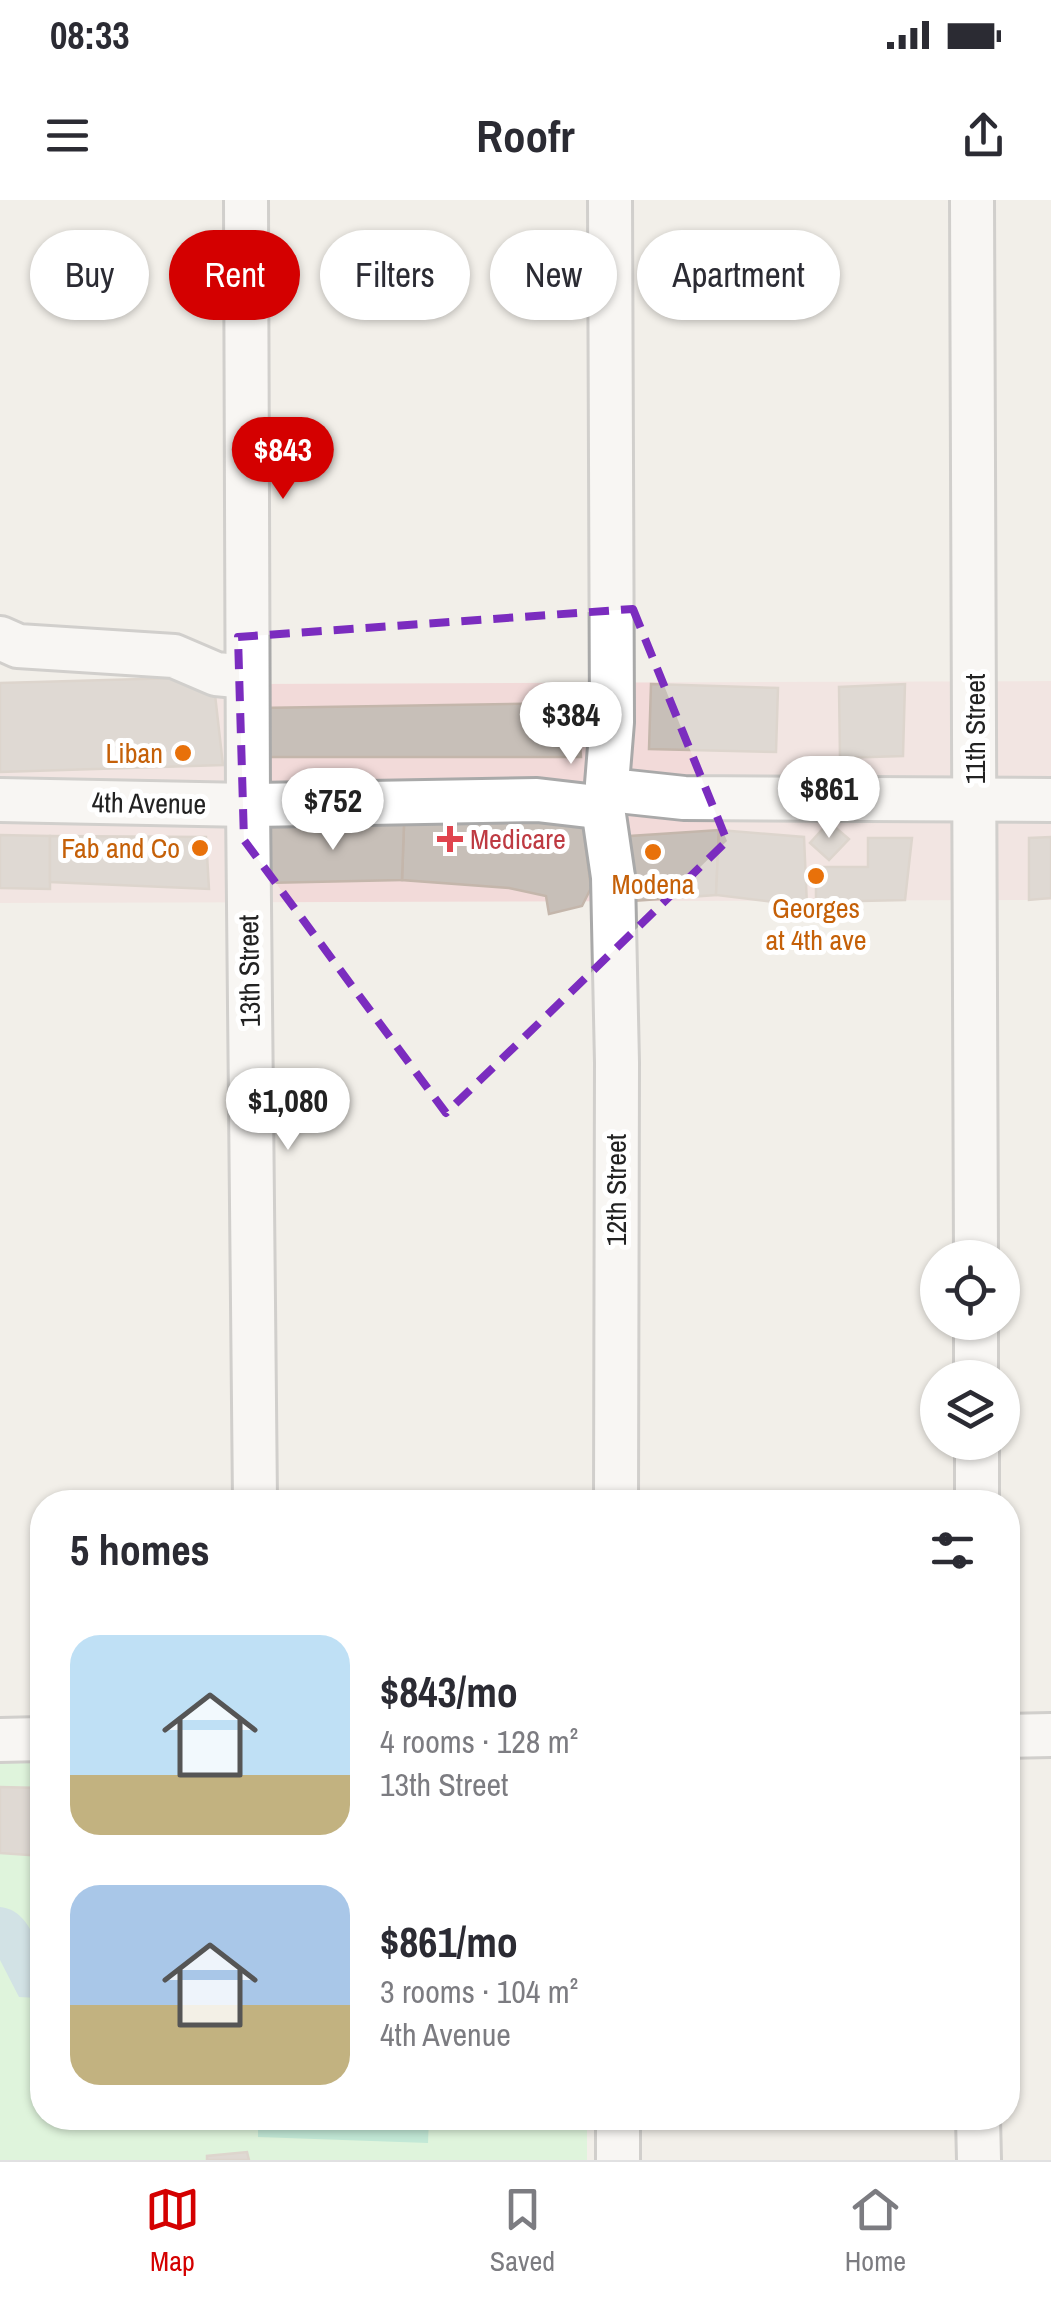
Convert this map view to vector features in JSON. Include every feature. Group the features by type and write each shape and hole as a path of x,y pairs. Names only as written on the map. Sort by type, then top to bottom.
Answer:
{"street":[{"name":"13th Street","path":"246,200 255,1490"},
{"name":"12th Street","path":"610,200 616,1490"},
{"name":"11th Street","path":"972,200 976,1240"},
{"path":"0,638 18,646 174,656 216,674 247,677"},
{"name":"4th Avenue","path":"0,800 248,805 684,798 1051,800"},
{"path":"976,1460 977,1490"},
{"path":"1020,1736 1051,1736"},
{"path":"0,1740 30,1739"},
{"path":"618,2130 618,2160"},
{"path":"978,2130 978,2160"}],"highlighted area":[{"path":"633,609 727,841 446,1113 244,840 238,637"}],"shaded area":[{"path":"1051,681 1051,900 0,903 0,685"}],"green space":[{"path":"0,1737 30,1737 30,2130 587,2130 587,2160 0,2160"},
{"path":"258,2130 429,2130 428,2143 258,2137"}],"water":[{"path":"0,1907 22,1918 30,1930 30,1998 19,1997 0,1960"}],"building":[{"path":"213,677 223,765 0,772 0,683"},
{"path":"651,684 778,688 776,752 649,749"},
{"path":"905,684 903,756 840,758 839,687"},
{"path":"577,703 581,757 260,757 258,708"},
{"path":"582,818 591,888 582,906 549,914 546,896 509,888 402,880 404,824"},
{"path":"829,822 849,839 829,860 810,843"},
{"path":"263,824 404,824 402,880 265,883"},
{"path":"719,830 716,895 633,901 630,836"},
{"path":"719,830 804,837 807,906 716,895"},
{"path":"0,835 50,836 50,889 0,888"},
{"path":"50,836 206,837 209,889 50,882"},
{"path":"1051,837 1051,898 1029,900 1029,838"},
{"path":"868,838 912,838 905,900 816,902 816,867 868,867"},
{"path":"0,1787 30,1788 30,1855 0,1853"},
{"path":"247,2152 249,2160 207,2160 207,2156"}],"place":[{"name":"Liban","path":"183,753"},
{"name":"Medicare","path":"450,839"},
{"name":"Fab and Co","path":"200,848"},
{"name":"Modena","path":"653,852"},
{"name":"Georges at 4th ave","path":"816,876"}]}
